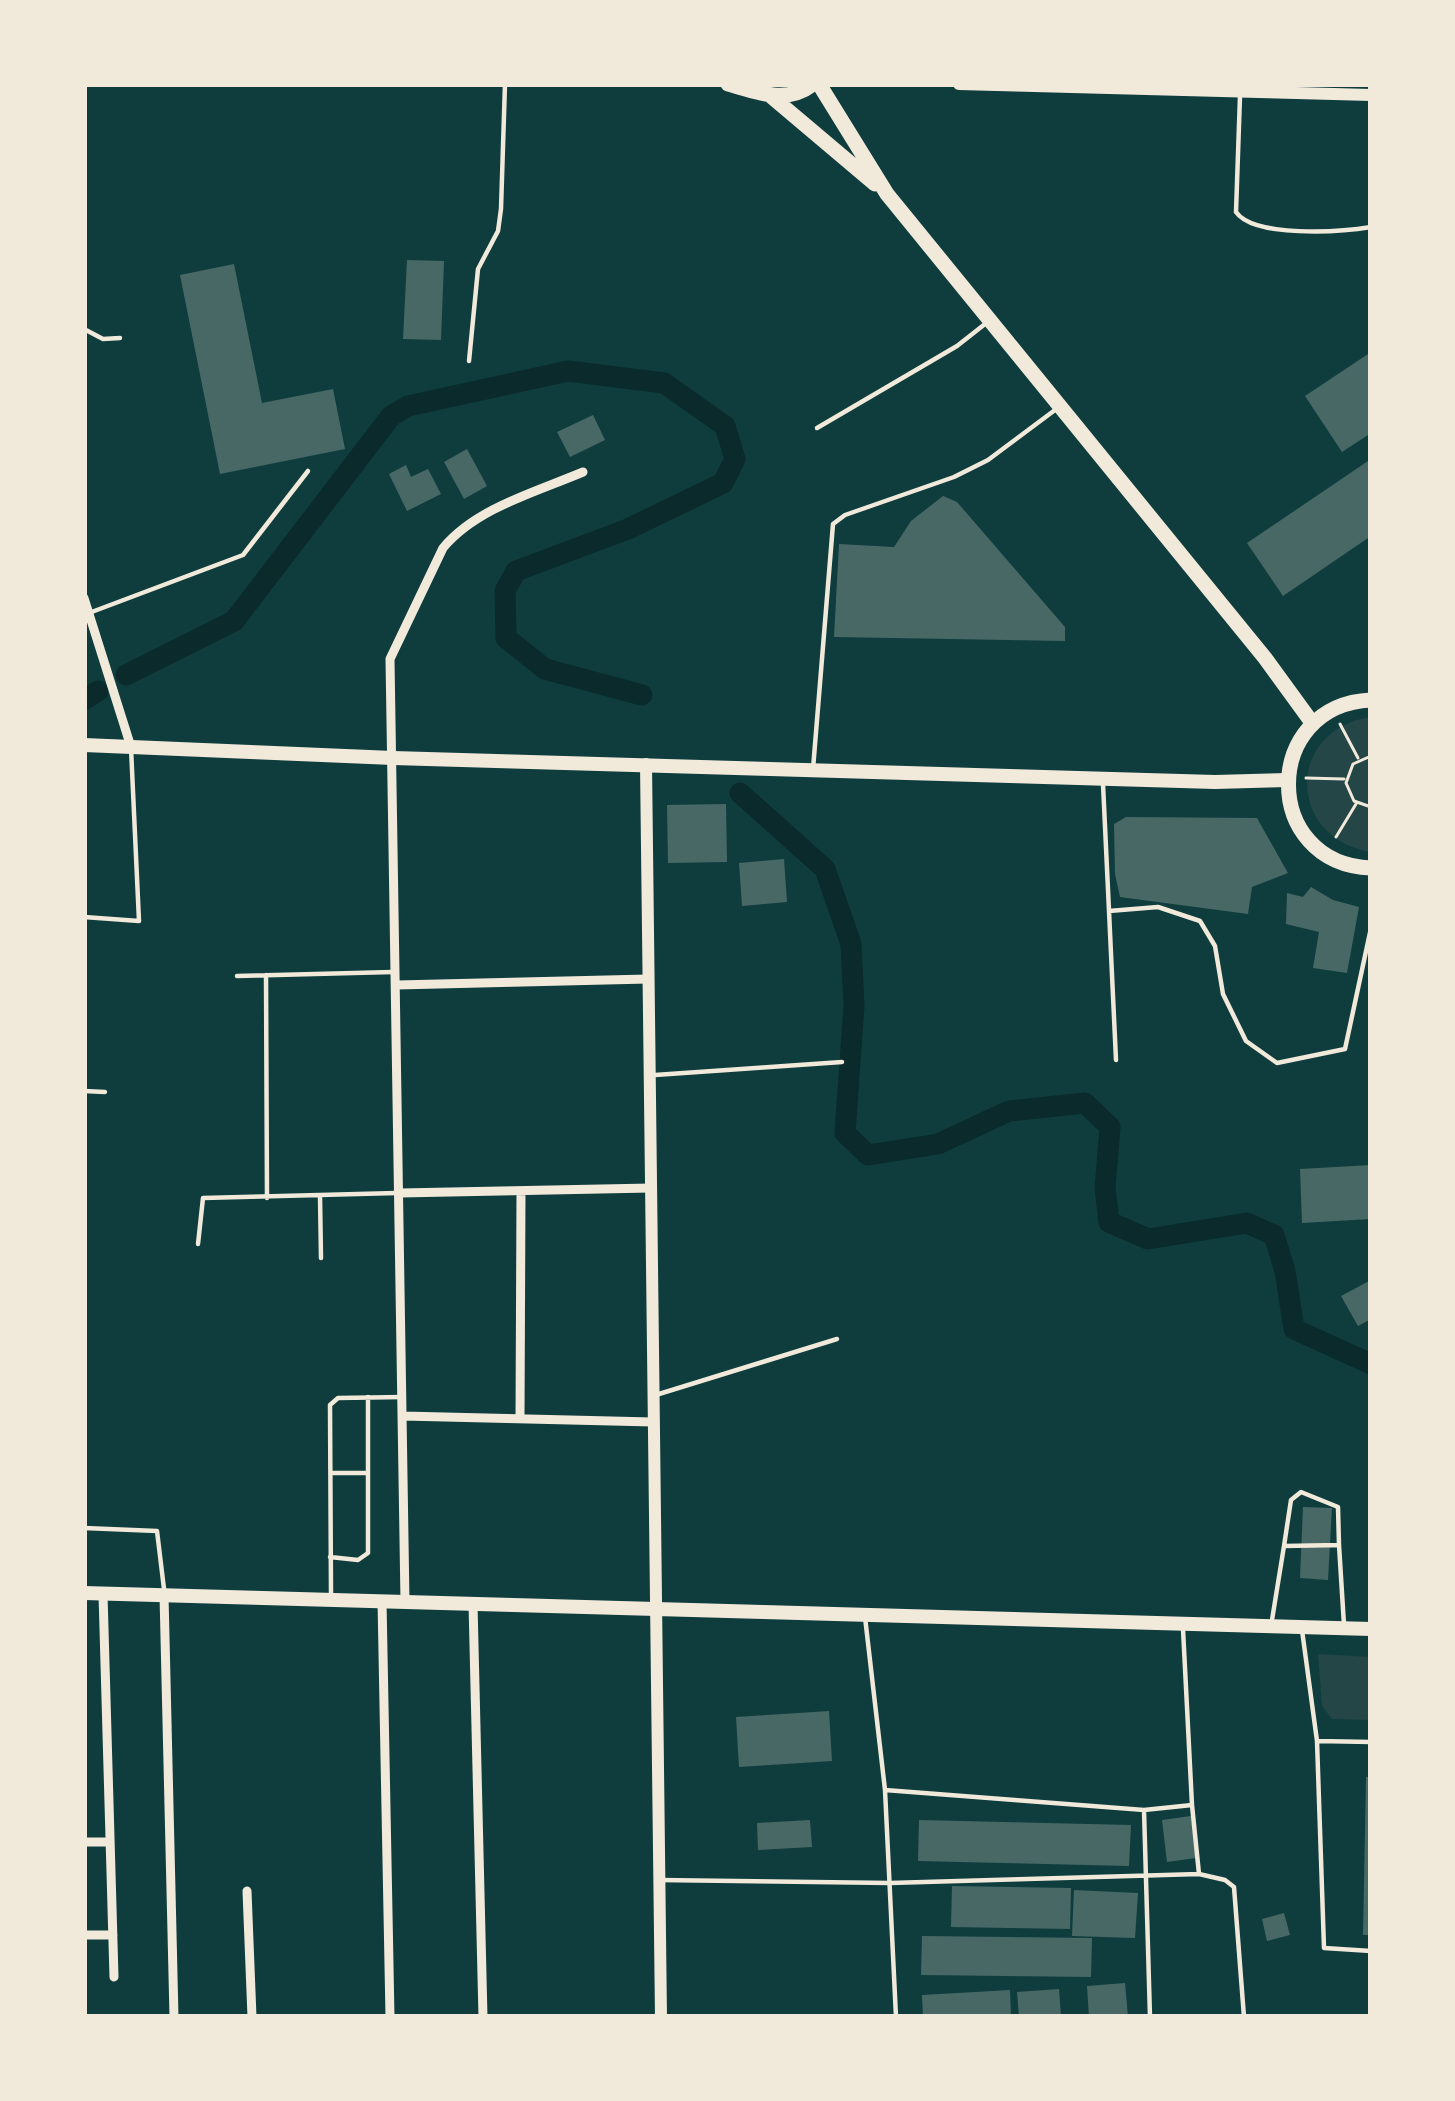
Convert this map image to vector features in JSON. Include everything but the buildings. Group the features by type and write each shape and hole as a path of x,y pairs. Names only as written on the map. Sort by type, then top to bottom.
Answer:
{"main road":[{"path":"728,84 772,97 795,95 816,84 887,194 1265,658 1313,724"},
{"path":"772,97 887,194"},
{"path":"1371,700 1332,710 1313,724 1292,755 1288,779 1293,815 1302,832 1325,854 1346,865 1371,868"},
{"path":"84,746 1102,778 1288,779"},
{"path":"84,1593 1371,1629"}],"street":[{"path":"959,84 1371,95"},
{"path":"405,1602 390,659 443,548 454,535 484,514 583,472"},
{"path":"84,598 131,747"},
{"path":"646,764 661,2017"},
{"path":"397,986 648,979"},
{"path":"400,1193 650,1188"},
{"path":"520,1419 521,1192"},
{"path":"403,1417 653,1421"},
{"path":"104,1594 114,1977"},
{"path":"164,1595 174,2017"},
{"path":"382,1601 390,2017"},
{"path":"473,1604 483,2017"},
{"path":"84,1842 110,1841"},
{"path":"247,1891 252,2017"},
{"path":"84,1934 113,1935"}],"lane":[{"path":"470,361 478,269 498,232 501,209 505,84"},
{"path":"1240,92 1238,217 1262,228 1346,231 1371,227"},
{"path":"817,428 957,346 990,320"},
{"path":"84,329 103,339 120,338"},
{"path":"813,769 833,524 844,515 955,477 988,460 1060,406"},
{"path":"89,613 243,555 308,471"},
{"path":"84,917 139,921 131,747"},
{"path":"1102,778 1116,1060"},
{"path":"1109,911 1159,907 1199,921 1215,946 1223,994 1246,1041 1277,1064 1345,1049 1371,928"},
{"path":"237,976 396,972"},
{"path":"266,975 267,1198"},
{"path":"650,1076 842,1062"},
{"path":"84,1091 105,1092"},
{"path":"198,1244 203,1198 400,1193"},
{"path":"320,1196 321,1258"},
{"path":"653,1395 837,1339"},
{"path":"330,1557 358,1560 368,1552 368,1397"},
{"path":"331,1600 330,1405 338,1398 403,1397"},
{"path":"329,1473 367,1473"},
{"path":"1271,1626 1291,1500 1300,1492 1338,1507 1344,1628"},
{"path":"84,1528 157,1531 164,1595"},
{"path":"1284,1546 1339,1545"},
{"path":"865,1615 885,1790 896,2017"},
{"path":"1182,1624 1199,1874"},
{"path":"1302,1627 1317,1741 1324,1948 1371,1951"},
{"path":"1317,1741 1371,1742"},
{"path":"885,1790 1144,1810 1192,1805"},
{"path":"1144,1810 1150,2017"},
{"path":"659,1880 890,1883 1144,1874 1199,1874 1226,1880 1234,1887 1244,2017"}],"path":[{"path":"1332,710 1358,760"},
{"path":"1371,756 1358,760 1346,779 1348,793 1357,803 1371,807"},
{"path":"1288,779 1346,779"},
{"path":"1325,854 1357,803"}],"shaded area":[{"path":"1371,717 1371,852 1343,843 1323,827 1311,806 1307,784 1311,761 1323,741 1343,726"},
{"path":"1318,1654 1371,1657 1371,1720 1332,1719 1322,1706"}],"waterway":[{"path":"126,675 234,621 391,416 408,406 568,371 664,383 725,426 735,459 723,483 628,529 516,571 505,591 506,638 545,669 642,695"},
{"path":"84,700 98,691"},
{"path":"740,793 825,869 851,944 854,1006 845,1133 868,1155 938,1144 1009,1111 1085,1103 1110,1127 1105,1188 1109,1222 1148,1239 1247,1223 1274,1235 1294,1329 1371,1364"}]}
